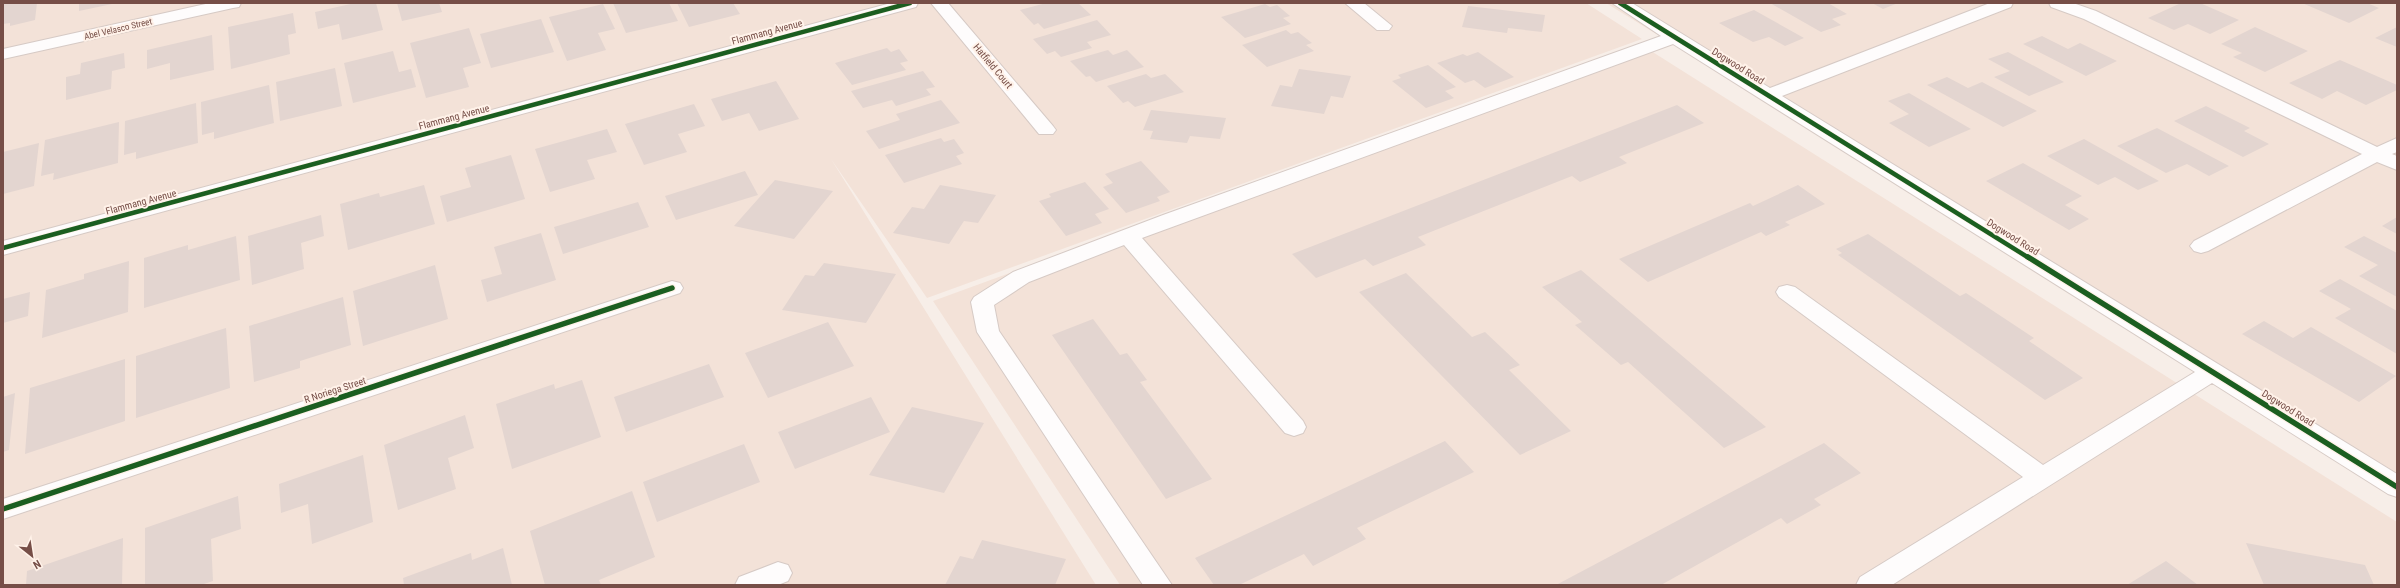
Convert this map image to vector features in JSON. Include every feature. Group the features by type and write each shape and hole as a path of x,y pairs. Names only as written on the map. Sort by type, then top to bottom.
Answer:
{"street":[{"name":"Abel Velasco Street","path":"3,54 233,3"},
{"name":"Flammang Avenue","path":"3,248 910,3"},
{"name":"Hatfield Court","path":"939,3 1046,130"},
{"path":"1352,3 1383,26"},
{"name":"Dogwood Road","path":"1620,3 2397,487"},
{"path":"1768,95 2005,3"},
{"path":"2057,3 2090,15 2397,164"},
{"path":"1158,585 988,332 982,302 1020,276 1675,37"},
{"path":"2201,246 2397,144"},
{"path":"1128,236 1294,427"},
{"name":"R Noriega Street","path":"3,509 672,288"},
{"path":"1787,292 2042,478"},
{"path":"1870,585 2213,372"},
{"path":"749,585 778,573"}],"shaded area":[{"path":"3,3 1586,3 1642,39 927,298 831,159 1096,585 3,585"},
{"path":"1606,3 2397,3 2397,492"},
{"path":"1640,44 2397,522 2397,585 1120,585 933,301"}],"building":[{"path":"3,3 37,3 35,20 10,26 10,23 3,24"},
{"path":"79,3 112,3 112,4 79,11"},
{"path":"355,3 376,3 383,30 342,40 339,24 318,29 315,12"},
{"path":"397,3 439,3 442,12 402,21"},
{"path":"613,3 669,3 678,21 626,33"},
{"path":"677,3 733,3 740,14 689,27"},
{"path":"1046,3 1078,3 1091,15 1044,29 1038,23 1034,25 1020,10"},
{"path":"1770,3 1828,3 1847,14 1832,19 1841,25 1821,32"},
{"path":"1872,3 1898,3 1883,9"},
{"path":"2181,3 2200,3 2239,20 2210,34 2188,24 2174,30 2148,18"},
{"path":"2302,3 2367,3 2379,8 2349,23"},
{"path":"603,4 615,29 598,33 606,50 567,61 549,17"},
{"path":"1265,4 1270,7 1277,5 1290,16 1283,18 1291,24 1245,38 1221,17"},
{"path":"1468,6 1545,15 1542,32 1508,28 1507,33 1462,27"},
{"path":"1754,10 1804,38 1785,46 1769,37 1753,42 1719,23"},
{"path":"293,13 296,33 288,35 290,54 231,69 228,27"},
{"path":"541,19 554,52 491,68 480,34"},
{"path":"1097,20 1111,35 1087,42 1092,48 1061,57 1055,51 1047,54 1033,39"},
{"path":"2255,27 2308,51 2265,72 2233,57 2242,53 2221,44"},
{"path":"2397,27 2397,47 2375,38"},
{"path":"469,28 481,63 463,68 469,87 426,98 410,43"},
{"path":"1286,30 1291,34 1298,32 1312,43 1306,45 1314,51 1267,67 1242,45"},
{"path":"212,35 214,70 170,80 170,63 147,69 147,50"},
{"path":"2042,36 2068,49 2080,43 2117,61 2086,76 2023,44"},
{"path":"887,48 891,52 899,49 908,61 900,63 906,70 852,85 835,63"},
{"path":"1108,50 1113,55 1127,50 1144,67 1096,82 1090,76 1086,77 1070,61"},
{"path":"393,51 399,72 411,69 416,87 353,103 344,63"},
{"path":"1478,52 1514,77 1485,88 1474,80 1465,83 1437,63 1463,54 1467,56"},
{"path":"2008,52 2064,82 2029,96 1994,77 2010,71 1988,59"},
{"path":"124,53 125,68 112,71 111,89 66,100 66,77 80,74 81,63"},
{"path":"2340,60 2397,85 2397,90 2366,105 2337,91 2322,99 2289,83"},
{"path":"1428,65 1456,87 1445,91 1454,98 1426,108 1392,81 1401,78 1398,75"},
{"path":"335,68 342,106 280,121 276,82"},
{"path":"1299,69 1351,76 1343,98 1331,96 1324,114 1271,106 1280,85 1292,87"},
{"path":"923,71 935,87 926,89 931,95 896,106 892,100 863,108 851,91"},
{"path":"1146,74 1151,78 1165,74 1184,92 1135,107 1128,101 1123,103 1107,86"},
{"path":"1947,77 1968,88 1982,82 2037,111 2003,127 1927,85"},
{"path":"776,81 799,119 759,131 749,113 722,121 711,99"},
{"path":"269,85 274,123 214,139 214,132 202,135 201,102"},
{"path":"1909,93 1971,129 1929,147 1889,123 1909,114 1888,101"},
{"path":"941,100 960,123 879,149 866,131 900,120 896,114"},
{"path":"196,103 198,143 136,159 136,152 124,155 125,121"},
{"path":"694,104 705,126 678,134 687,152 644,165 625,124"},
{"path":"1677,105 1704,123 1619,157 1627,163 1580,182 1572,176 1418,237 1426,245 1373,266 1365,259 1316,278 1292,254"},
{"path":"2206,106 2250,128 2244,131 2269,144 2243,157 2174,121"},
{"path":"1151,110 1226,118 1220,139 1190,136 1187,143 1150,139 1153,131 1143,130"},
{"path":"119,122 118,163 53,180 54,173 41,176 45,140"},
{"path":"2157,128 2229,166 2209,176 2187,164 2166,173 2117,146"},
{"path":"607,129 617,152 587,160 595,179 550,192 535,149"},
{"path":"941,138 944,142 954,139 964,153 956,156 962,164 904,183 885,155"},
{"path":"2084,139 2159,181 2138,190 2115,177 2098,185 2047,156"},
{"path":"39,143 34,186 3,194 3,152"},
{"path":"511,155 525,199 447,222 440,196 471,187 465,168"},
{"path":"1141,161 1170,192 1157,197 1160,201 1126,213 1103,187 1113,183 1105,174"},
{"path":"2023,163 2082,196 2065,205 2089,219 2069,230 1986,181"},
{"path":"745,171 758,195 676,220 665,196"},
{"path":"775,180 833,191 794,239 734,226"},
{"path":"1085,182 1109,209 1095,214 1102,223 1066,236 1039,201 1051,197 1049,194"},
{"path":"424,185 435,224 348,250 340,204 379,193 380,197"},
{"path":"940,185 996,195 978,223 964,221 949,244 893,233 912,207 924,209"},
{"path":"1798,185 1825,204 1785,222 1790,225 1766,236 1761,232 1648,282 1619,259 1750,203 1753,206"},
{"path":"638,202 649,227 563,254 554,227"},
{"path":"321,215 324,236 301,243 304,269 252,285 248,236"},
{"path":"2397,217 2397,234 2382,226"},
{"path":"541,233 556,280 487,302 481,280 502,274 494,247"},
{"path":"1868,234 1960,296 1966,293 2034,338 2029,341 2083,378 2045,400 1838,255 1842,253 1836,249"},
{"path":"236,236 240,280 144,308 144,258 188,245 188,250"},
{"path":"2364,236 2397,253 2397,297 2359,276 2378,265 2344,247"},
{"path":"129,261 128,312 42,338 46,290 84,279 84,274"},
{"path":"824,263 896,274 866,323 782,310 805,275 814,276"},
{"path":"435,265 448,319 363,346 353,291"},
{"path":"1581,270 1766,427 1724,448 1628,362 1621,365 1575,325 1582,322 1542,287"},
{"path":"1406,273 1472,337 1485,332 1520,365 1509,370 1571,431 1520,455 1359,292"},
{"path":"2340,279 2397,311 2397,354 2335,318 2351,309 2319,291"},
{"path":"30,292 28,316 3,323 3,299"},
{"path":"343,297 351,345 300,361 300,368 254,382 249,326"},
{"path":"1093,319 1120,355 1127,353 1147,380 1140,382 1212,479 1166,499 1052,335"},
{"path":"2264,321 2293,338 2311,327 2396,376 2359,402 2242,334"},
{"path":"828,322 854,366 768,398 745,353"},
{"path":"226,328 230,388 136,418 136,356"},
{"path":"125,359 125,421 25,454 30,388"},
{"path":"709,364 724,397 626,432 614,397"},
{"path":"582,380 601,437 512,469 496,404 554,384 555,389"},
{"path":"15,393 9,450 3,452 3,397"},
{"path":"871,397 890,432 795,469 778,432"},
{"path":"912,407 984,423 944,493 869,475"},
{"path":"465,415 474,448 448,458 456,489 398,510 384,445"},
{"path":"1445,441 1474,472 1357,528 1366,539 1313,566 1304,554 1239,585 1214,585 1195,558"},
{"path":"1824,443 1861,473 1814,499 1821,505 1787,524 1781,518 1661,585 1556,585"},
{"path":"744,444 760,482 657,522 643,482"},
{"path":"363,455 373,522 312,544 308,504 281,513 279,484"},
{"path":"632,491 655,557 599,580 601,585 545,585 530,531"},
{"path":"238,496 241,529 211,539 213,581 201,585 145,585 145,528"},
{"path":"123,538 122,585 26,585 27,571"},
{"path":"982,540 1066,559 1055,585 945,585 960,556 973,559"},
{"path":"2246,543 2365,565 2374,585 2264,585"},
{"path":"503,548 512,585 404,585 403,578 471,553 472,560"},
{"path":"2166,561 2198,585 2127,585"}],"cycle path":[{"path":"3,248 910,3"},
{"path":"1620,3 2397,487"},
{"path":"3,509 672,288"}]}
